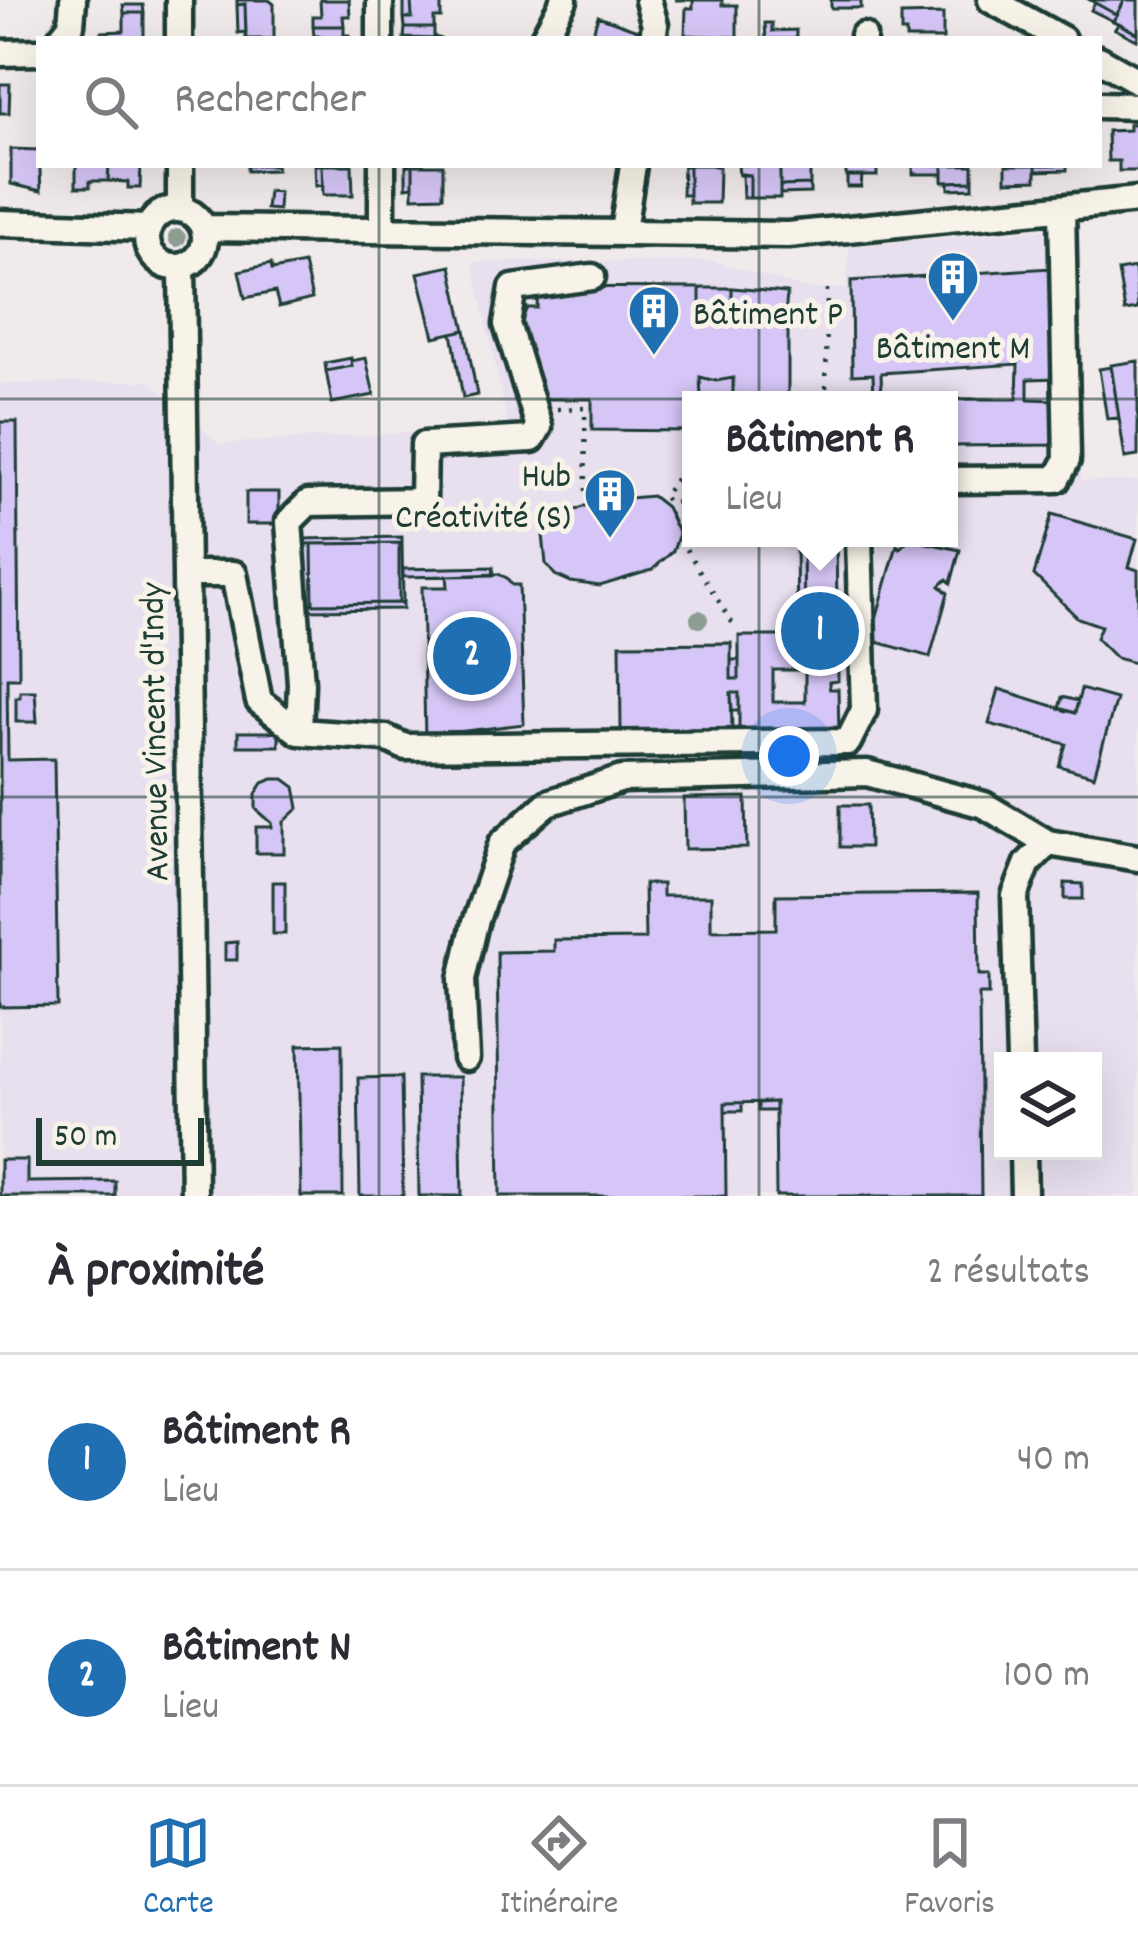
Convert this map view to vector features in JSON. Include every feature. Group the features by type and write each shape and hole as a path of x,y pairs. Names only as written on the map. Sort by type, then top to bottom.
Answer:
{"street":[{"path":"63,36 71,26 73,0"},
{"path":"179,0 179,36"},
{"path":"380,0 380,36"},
{"path":"545,36 564,0"},
{"path":"648,0 653,36"},
{"path":"991,0 1057,36"},
{"path":"0,52 36,52"},
{"path":"1102,61 1138,81"},
{"path":"1102,105 1138,106"},
{"path":"180,168 180,208"},
{"path":"382,168 382,229"},
{"path":"623,231 633,168"},
{"path":"204,228 788,235 1138,200"},
{"path":"180,208 199,218 204,228 202,252 182,267 170,267 150,252 148,228 166,209 180,208"},
{"path":"958,481 1058,479 1067,460 1062,208"},
{"path":"0,223 148,228"},
{"name":"Avenue Vincent d'Indy","path":"182,267 194,1196"},
{"path":"299,732 301,683 290,522 308,502 423,501 424,446 532,440 539,428 507,324 513,288 592,277"},
{"path":"186,574 234,574 259,700 299,732 386,738 405,747 848,742 864,710 859,547"},
{"path":"466,1058 462,979 502,843 548,803 622,778 867,773 984,805 1048,843 1138,858"},
{"path":"1020,1052 1015,896 1028,863 1048,843"},
{"path":"1023,1160 1024,1196"}],"path":[{"path":"826,391 827,289"},
{"path":"532,409 585,408 586,500"},
{"path":"682,472 663,496 668,502 682,502"},
{"path":"685,547 736,629"}],"shaded area":[{"path":"1080,225 1081,481 1138,481 1138,1196 0,1196 0,384 149,381 219,444 508,426 473,262 714,261 808,289 847,289 849,247"}],"building":[{"path":"237,0 274,4 274,36 246,36 245,4 237,5"},
{"path":"320,0 349,0 350,16 343,16 344,26 313,26 313,16 321,16"},
{"path":"404,0 411,0 412,18 404,18"},
{"path":"411,0 441,0 441,18 434,18 434,28 405,28 404,18 412,18"},
{"path":"693,0 737,5 737,36 685,35 686,8 693,8"},
{"path":"831,0 861,0 861,8 831,8"},
{"path":"1090,0 1125,0 1117,15"},
{"path":"1125,0 1138,0 1138,34 1113,21"},
{"path":"1095,3 1117,15 1113,21 1091,10"},
{"path":"245,4 246,32 238,33 237,5"},
{"path":"123,5 143,5 144,13 124,13"},
{"path":"124,13 144,13 144,36 102,36 102,32 124,31"},
{"path":"943,14 943,36 906,36 901,32 901,15"},
{"path":"598,16 646,33 646,36 592,36"},
{"path":"765,23 772,23 772,31 796,30 796,36 766,36"},
{"path":"1119,23 1138,34 1137,40 1115,29"},
{"path":"313,26 344,26 344,35 350,36 321,36 314,36"},
{"path":"405,28 434,28 434,36 404,36"},
{"path":"0,84 10,84 9,113 0,113"},
{"path":"1129,124 1137,124 1138,171 1119,171 1119,161 1108,161 1107,131 1129,130"},
{"path":"11,149 36,150 41,191 11,184"},
{"path":"76,168 109,168 108,181 76,187"},
{"path":"109,168 141,168 140,188 108,181"},
{"path":"315,168 322,168 323,185 316,186"},
{"path":"322,168 352,168 353,195 323,195"},
{"path":"406,168 413,168 413,186 406,187"},
{"path":"413,168 443,168 443,196 413,197"},
{"path":"683,168 689,168 689,195 682,195"},
{"path":"689,168 719,168 718,203 689,203"},
{"path":"738,168 780,168 780,198 750,198 750,175 739,175"},
{"path":"780,168 810,168 810,185 780,186"},
{"path":"846,168 877,168 877,176 846,176"},
{"path":"913,168 943,168 943,174 913,174"},
{"path":"943,168 973,168 973,181 943,182"},
{"path":"1006,168 1036,168 1036,180 1006,181"},
{"path":"742,174 750,175 750,198 743,198"},
{"path":"847,176 862,176 861,187 847,187"},
{"path":"973,181 973,188 949,189 949,182"},
{"path":"810,185 810,193 780,194 780,186"},
{"path":"268,191 279,192 278,210 266,209"},
{"path":"271,264 272,270 304,264 312,299 279,307 275,292 245,298 239,271"},
{"path":"451,266 465,330 434,337 418,273"},
{"name":"Bâtiment M","path":"1051,268 1058,378 1028,379 1028,399 1057,400 1056,445 958,446 958,399 1017,399 1018,364 881,373 882,391 874,391 873,374 852,375 851,281"},
{"path":"1135,268 1138,309 1125,311 1118,271"},
{"name":"Bâtiment P","path":"538,287 700,288 700,308 715,304 732,308 732,288 787,293 788,391 733,391 733,378 700,377 701,391 682,391 682,431 592,430 592,399 537,399 538,376 528,376 519,326 527,308 537,308"},
{"path":"700,288 732,288 732,308 715,304 700,308"},
{"path":"465,330 477,395 463,398 452,333"},
{"path":"351,358 352,366 326,371 325,363"},
{"path":"366,358 374,395 332,403 326,371"},
{"path":"1138,361 1138,456 1125,458 1111,365"},
{"path":"1111,367 1119,418 1107,419 1099,369"},
{"path":"700,377 733,378 733,391 701,391"},
{"path":"0,422 17,422 19,678 7,678 8,760 54,759 58,1006 0,1007"},
{"path":"246,492 279,492 279,524 246,524"},
{"name":"Hub Créativité (S)","path":"652,496 666,507 679,534 673,551 652,570 600,586 571,582 555,575 546,564 543,535 556,520 595,501"},
{"path":"1052,514 1137,539 1129,567 1138,570 1138,664 1116,658 1096,638 1101,626 1078,618 1034,575"},
{"path":"402,537 402,543 302,544 302,539"},
{"path":"399,543 399,603 313,604 312,544"},
{"path":"402,543 403,603 399,603"},
{"path":"302,544 312,544 313,604 303,604"},
{"path":"796,547 803,547 804,636 797,636"},
{"path":"803,547 836,547 838,681 829,682 829,689 838,689 839,735 739,736 739,693 731,693 732,729 621,730 620,644 731,643 731,679 739,679 739,636 804,636","holes":["773,670 805,670 805,702 773,702"]},
{"path":"896,547 960,550 951,583 947,579 940,586 948,593 930,657 870,640"},
{"path":"493,567 494,575 403,577 403,569"},
{"path":"498,574 519,585 524,724 465,731 466,743 425,741 422,587 448,587 447,576"},
{"path":"403,603 403,609 303,610 303,604"},
{"path":"731,660 739,660 739,679 731,679"},
{"path":"999,689 1075,713 1081,689 1116,699 1094,776 1059,766 1066,744 989,724"},
{"path":"20,691 35,691 37,722 16,722"},
{"path":"731,693 739,693 739,711 732,711"},
{"path":"1062,697 1078,701 1075,713 1059,709"},
{"path":"238,732 279,732 279,746 238,746"},
{"path":"284,779 295,787 299,808 284,822 284,853 256,853 256,827 272,827 272,823 256,809 256,794 263,783"},
{"path":"746,797 747,848 685,849 684,798"},
{"path":"840,805 868,805 869,847 840,847"},
{"path":"273,882 285,882 285,934 273,934"},
{"path":"1065,883 1083,884 1083,899 1065,899"},
{"path":"644,884 662,884 662,896 711,896 711,930 776,929 776,895 978,893 979,975 989,975 989,994 979,994 981,1196 776,1196 775,1102 725,1103 726,1196 500,1196 497,952 554,951 554,940 645,939"},
{"path":"237,942 237,960 225,960 225,943"},
{"path":"342,1044 343,1196 301,1196 298,1045"},
{"path":"401,1077 403,1196 360,1196 358,1078"},
{"path":"417,1077 460,1077 462,1196 419,1196"},
{"path":"775,1102 775,1111 758,1111 758,1103"},
{"path":"725,1103 742,1103 742,1111 725,1111"},
{"path":"0,1160 27,1160 27,1182 115,1181 115,1196 0,1196"}],"place":[{"name":"Bâtiment M","path":"953,323"},
{"name":"Bâtiment P","path":"654,357"},
{"name":"Hub Créativité (S)","path":"610,540"},
{"name":"Bâtiment R","path":"820,631"},
{"name":"Bâtiment N","path":"472,656"}]}
